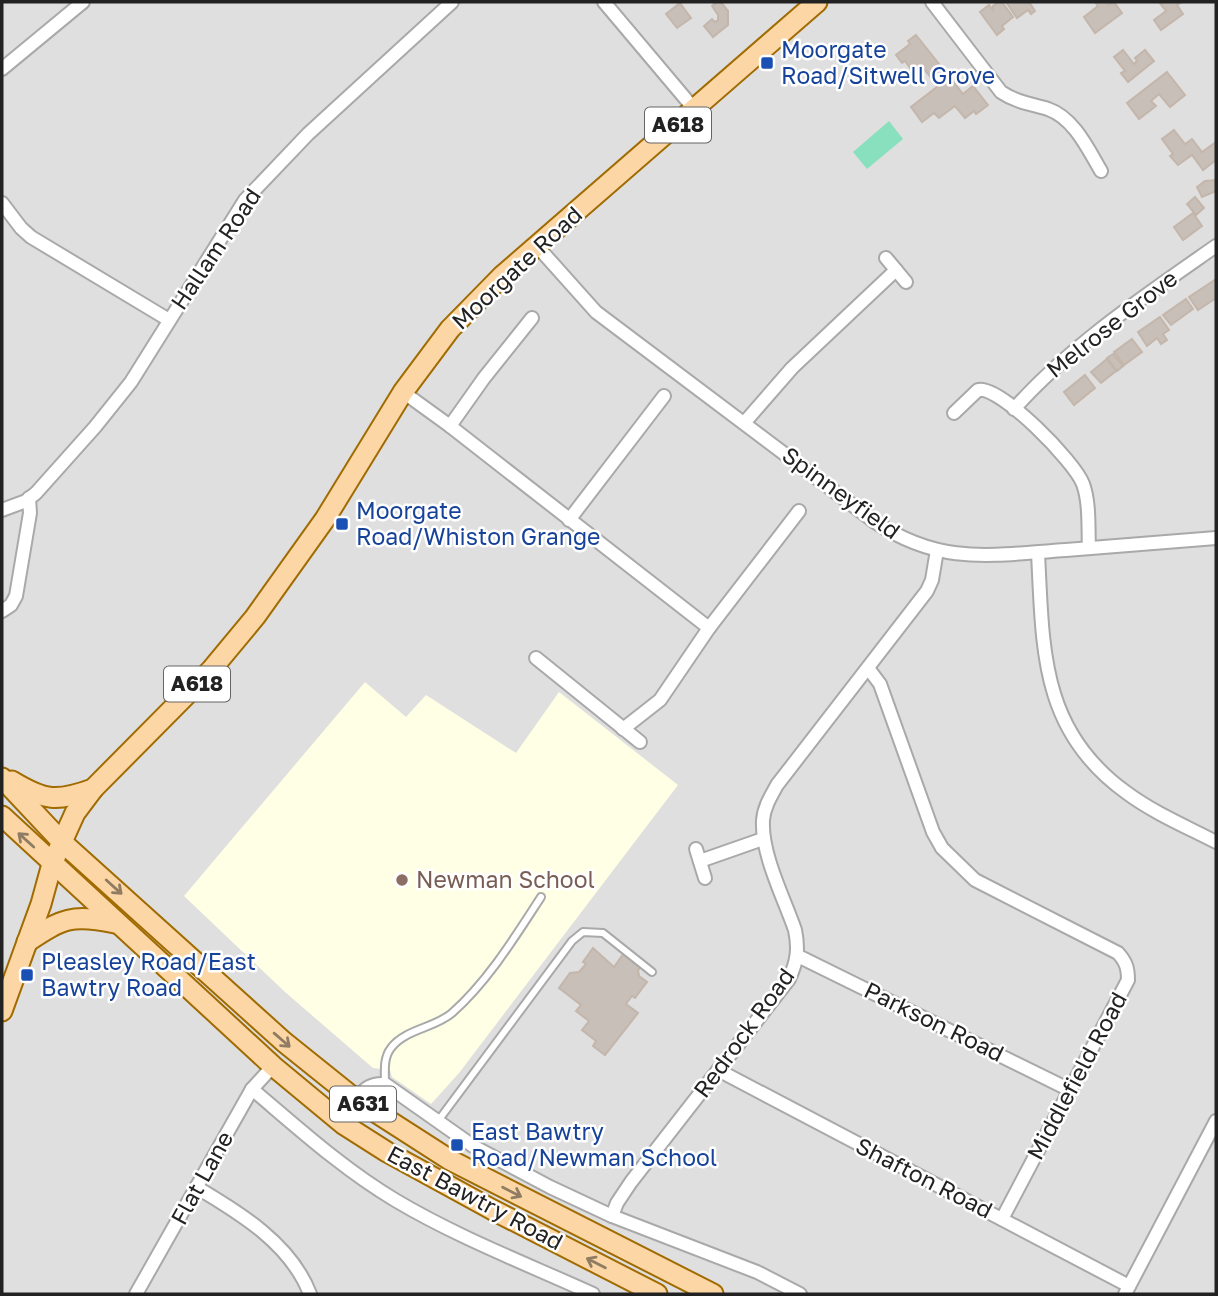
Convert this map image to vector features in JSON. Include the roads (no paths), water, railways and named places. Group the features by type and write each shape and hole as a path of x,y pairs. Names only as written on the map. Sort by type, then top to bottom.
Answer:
{"main road":[{"name":"Moorgate Road","path":"62,842 71,820 93,789 211,670 255,617 325,519 403,392 457,322 502,276 817,2"},
{"path":"2,777 52,799 64,799 93,789"},
{"name":"A631","path":"2,777 62,842"},
{"name":"A631","path":"2,816 52,864"},
{"name":"A618","path":"2,1011 62,842"},
{"name":"East Bawtry Road","path":"62,842 284,1042 355,1099 450,1160 713,1294"},
{"name":"East Bawtry Road","path":"52,864 272,1066 343,1124 387,1152 493,1210 657,1294"},
{"path":"27,942 70,919 86,917 116,924"}],"street":[{"path":"2,69 83,2"},
{"name":"Hallam Road","path":"2,510 29,498 123,391 245,200 308,134 452,2"},
{"path":"604,2 695,110"},
{"path":"937,4 1001,92 1012,100 1051,110 1063,118 1082,139 1101,171"},
{"path":"2,203 21,228 32,237 169,320"},
{"name":"Spinneyfield","path":"537,246 596,312 875,522 907,541 937,551 981,556 1216,538"},
{"name":"Melrose Grove","path":"1014,409 1046,375 1129,308 1216,246"},
{"path":"886,258 906,282"},
{"path":"745,422 792,368 896,270"},
{"path":"450,426 532,318"},
{"path":"954,413 978,390 989,390 1014,409 1061,453 1083,483 1089,548"},
{"path":"403,392 709,628"},
{"path":"569,520 664,397"},
{"path":"2,611 11,605 16,596 30,513 29,498"},
{"path":"623,729 660,700 709,628 799,511"},
{"path":"1216,538 1216,545"},
{"name":"Redrock Road","path":"611,1216 631,1182 789,979 798,956 795,930 763,839 763,818 768,800 927,591 932,580 937,551"},
{"path":"1038,552 1043,645 1051,686 1064,722 1081,750 1128,794 1216,842"},
{"path":"536,658 639,742"},
{"name":"Middlefield Road","path":"868,668 880,684 933,832 942,848 975,880 1118,953 1128,970 1128,980 1002,1219"},
{"path":"705,878 698,855 763,839"},
{"name":"Parkson Road","path":"798,956 1070,1090"},
{"name":"Flat Lane","path":"136,1294 252,1089 272,1066"},
{"name":"Shafton Road","path":"718,1070 1002,1219 1127,1290"},
{"path":"355,1099 366,1087 374,1083 385,1084"},
{"name":"East Bawtry Road","path":"385,1084 473,1146 550,1187 611,1216 757,1272 800,1294"},
{"name":"East Bawtry Road","path":"252,1089 336,1160 392,1198 443,1225 593,1294"},
{"path":"1127,1290 1216,1121"},
{"path":"196,1187 243,1216 263,1232 296,1268 310,1294"}],"lane":[{"path":"385,1084 385,1062 389,1050 406,1037 451,1013 499,958 541,897"},
{"path":"438,1121 572,941 583,932 603,933 652,972"}],"place":[{"name":"Moorgate Road/Sitwell Grove","path":"767,63"},
{"name":"Moorgate Road/Whiston Grange","path":"342,524"},
{"name":"Newman School","path":"402,880"},
{"name":"Pleasley Road/East Bawtry Road","path":"27,975"},
{"name":"East Bawtry Road/Newman School","path":"457,1145"}]}
